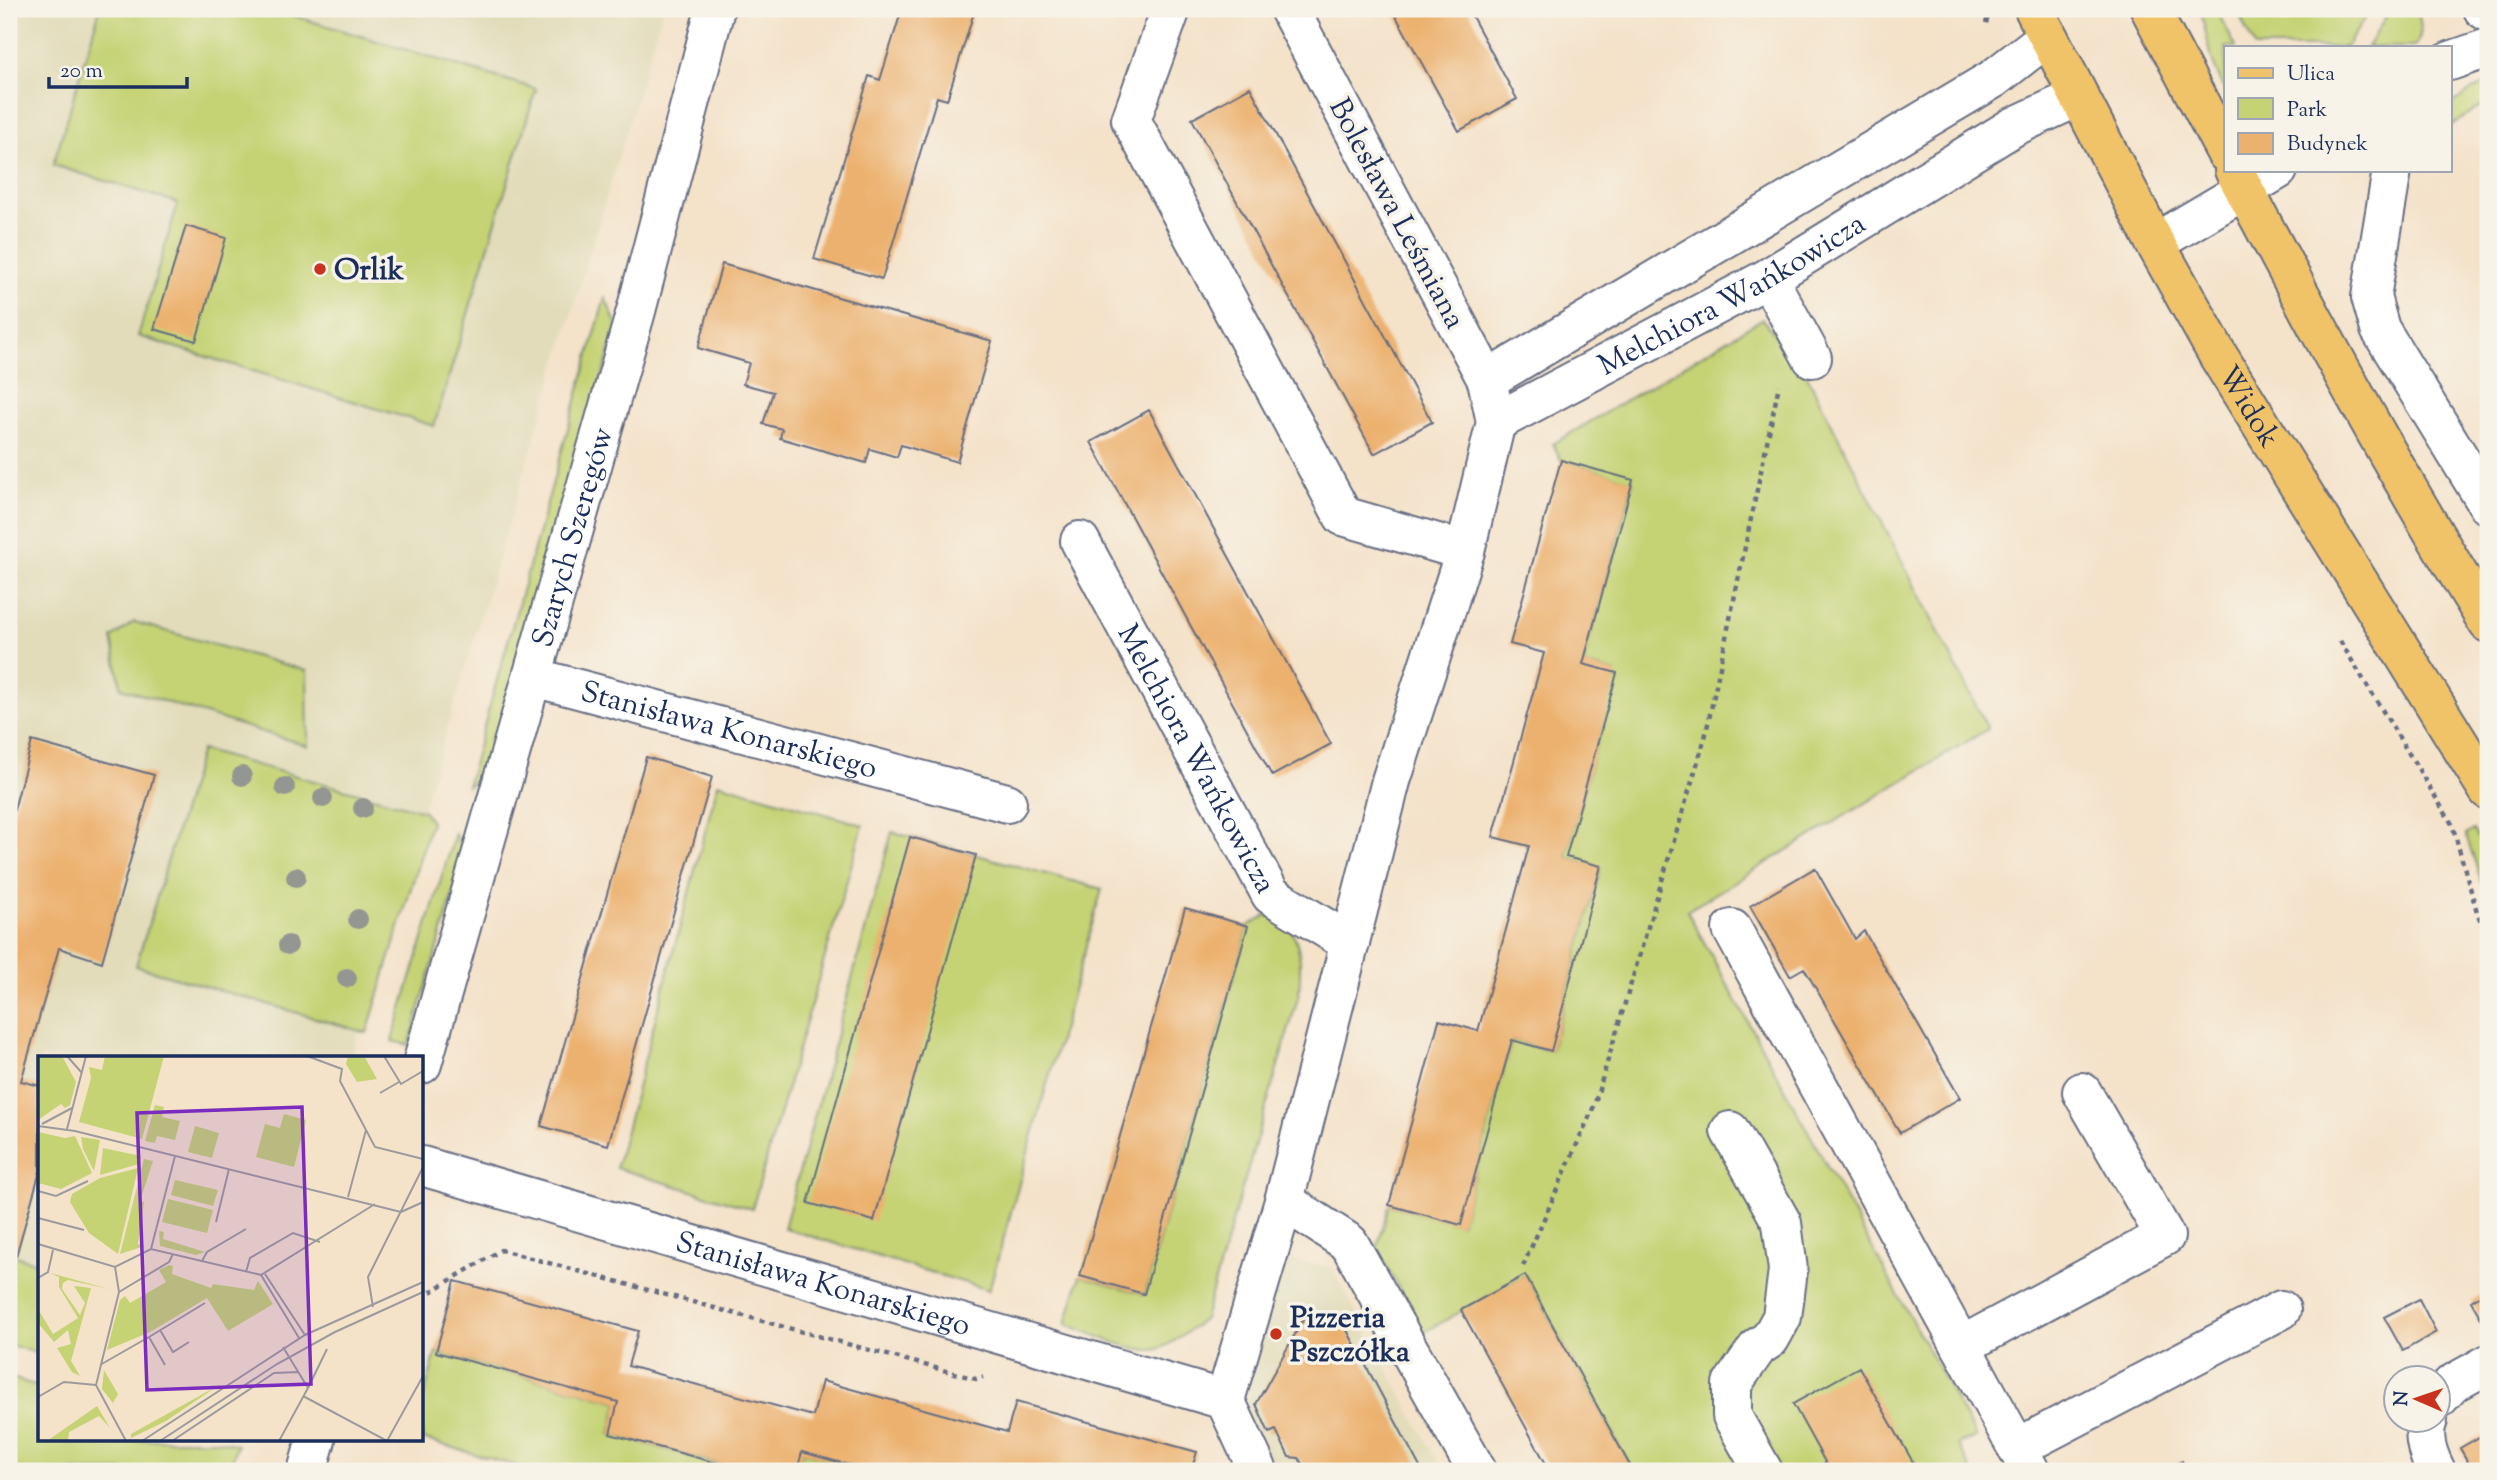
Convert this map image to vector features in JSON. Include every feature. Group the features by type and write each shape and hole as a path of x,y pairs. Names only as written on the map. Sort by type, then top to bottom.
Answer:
{"main road":[{"path":"2150,9 2224,149"},
{"name":"Widok","path":"2040,23 2218,357 2488,790"},
{"path":"2240,180 2303,303 2386,453 2488,623"}],"street":[{"name":"Szarych Szeregów","path":"424,1057 636,312 715,9"},
{"path":"1171,9 1131,120 1343,516 1465,551"},
{"name":"Bolesława Leśmiana","path":"1289,9 1487,380 1496,422"},
{"path":"2483,9 2488,12"},
{"name":"Melchiora Wańkowicza","path":"1487,380 1993,79 2040,23"},
{"path":"2452,60 2488,48"},
{"name":"Melchiora Wańkowicza","path":"1496,422 1768,278 2013,127 2078,97"},
{"path":"2155,243 2240,180 2270,172"},
{"path":"2392,172 2371,297 2380,329 2488,505"},
{"path":"1768,278 1812,358"},
{"path":"1258,1471 1225,1400 1284,1201 1391,781 1465,551 1496,422"},
{"name":"Melchiora Wańkowicza","path":"1080,541 1271,895 1350,943"},
{"name":"Stanisława Konarskiego","path":"533,677 1007,803"},
{"path":"1732,929 2024,1460 2281,1310"},
{"path":"1961,1346 2165,1236 2082,1092"},
{"path":"1730,1131 1782,1223 1788,1270 1782,1317 1770,1339 1758,1347 1732,1384 1732,1416 1763,1471"},
{"name":"Stanisława Konarskiego","path":"424,1167 1225,1400"},
{"path":"1284,1201 1349,1243 1477,1471"},
{"path":"2452,1384 2488,1364"},
{"path":"2426,1434 2428,1455 2435,1471"},
{"path":"307,1471 315,1442"}],"path":[{"path":"1523,1266 1594,1106 1705,738 1793,323"},
{"path":"424,1296 501,1250 976,1379 986,1375"}],"shaded area":[{"path":"9,9 663,9 352,1056 38,1056 38,1331 9,1324"},
{"path":"1285,1259 1332,1268 1443,1471 1275,1471 1243,1411"}],"green space":[{"name":"Orlik","path":"100,9 271,9 536,89 434,426 138,336 178,203 53,165"},
{"path":"2200,9 2216,9 2235,46 2224,46 2224,88 2213,63"},
{"path":"2236,9 2371,9 2347,46 2254,46"},
{"path":"2391,9 2416,9 2421,28 2415,46 2368,46"},
{"path":"2488,81 2488,101 2452,125 2452,103"},
{"path":"605,298 617,325 487,775 467,786"},
{"path":"1762,319 1801,364 1988,729 1687,911 1976,1437 1958,1444 1972,1471 1633,1471 1525,1275 1423,1333 1377,1248 1389,1205 1461,1224 1512,1040 1551,1051 1601,867 1566,857 1616,673 1583,664 1633,481 1561,460 1553,444"},
{"path":"134,622 307,671 308,746 121,688 112,638"},
{"path":"201,750 424,811 431,822 367,1033 136,966"},
{"path":"718,783 863,825 752,1209 616,1168"},
{"path":"2473,830 2488,854 2488,901 2466,835"},
{"path":"892,832 1102,889 989,1290 784,1228"},
{"path":"455,833 464,857 409,1045 392,1041"},
{"path":"1271,913 1290,928 1295,937 1300,958 1299,994 1204,1319 1172,1343 1152,1350 1121,1344 1066,1324 1080,1276 1144,1294 1248,926"},
{"path":"9,1254 38,1263 38,1353 9,1345"},
{"path":"436,1352 618,1402 610,1434 745,1471 534,1471 424,1440 424,1397"},
{"path":"9,1377 38,1386 38,1442 226,1442 237,1445 229,1471 9,1471"},
{"path":"802,1452 871,1471 797,1471"}],"building":[{"path":"902,9 975,9 947,100 937,97 882,279 814,259 869,76 880,80"},
{"path":"1392,9 1468,9 1517,99 1459,131"},
{"path":"1250,87 1432,422 1374,454 1192,119"},
{"path":"186,226 226,238 196,341 154,329"},
{"path":"722,264 992,341 957,462 901,445 897,457 870,449 866,463 780,438 782,429 763,424 773,392 743,384 749,363 698,348"},
{"path":"1149,410 1331,744 1272,776 1091,442"},
{"path":"1561,460 1633,480 1583,664 1617,673 1566,857 1601,866 1551,1051 1512,1040 1461,1225 1389,1205 1439,1020 1478,1031 1529,846 1493,837 1544,653 1510,644"},
{"path":"32,741 154,775 102,962 59,948 21,1081 38,1085 38,1178 16,1256 9,1254 9,829"},
{"path":"646,757 712,777 608,1145 541,1126"},
{"path":"910,837 976,855 874,1221 808,1203"},
{"path":"1815,868 1855,939 1864,931 1960,1098 1900,1133 1804,968 1790,976 1750,906"},
{"path":"1185,908 1248,926 1144,1294 1080,1276"},
{"path":"1525,1275 1633,1471 1550,1471 1461,1310"},
{"path":"455,1281 638,1331 628,1366 813,1416 822,1381 1007,1432 1016,1402 1197,1452 1191,1471 871,1471 802,1452 797,1471 746,1471 610,1434 618,1402 436,1352"},
{"path":"2485,1292 2488,1298 2488,1324 2485,1325 2471,1301"},
{"path":"2419,1299 2436,1332 2403,1351 2384,1317"},
{"path":"1308,1311 1340,1317 1422,1471 1306,1471 1299,1458 1289,1457 1276,1430 1269,1433 1256,1404"},
{"path":"1859,1367 1918,1471 1830,1471 1793,1404"},
{"path":"2488,1432 2488,1471 2473,1471 2460,1448"},
{"path":"2182,1461 2188,1471 2164,1471"}],"place":[{"name":"Orlik","path":"320,269"},
{"name":"Pizzeria Pszczółka","path":"1276,1334"}]}
